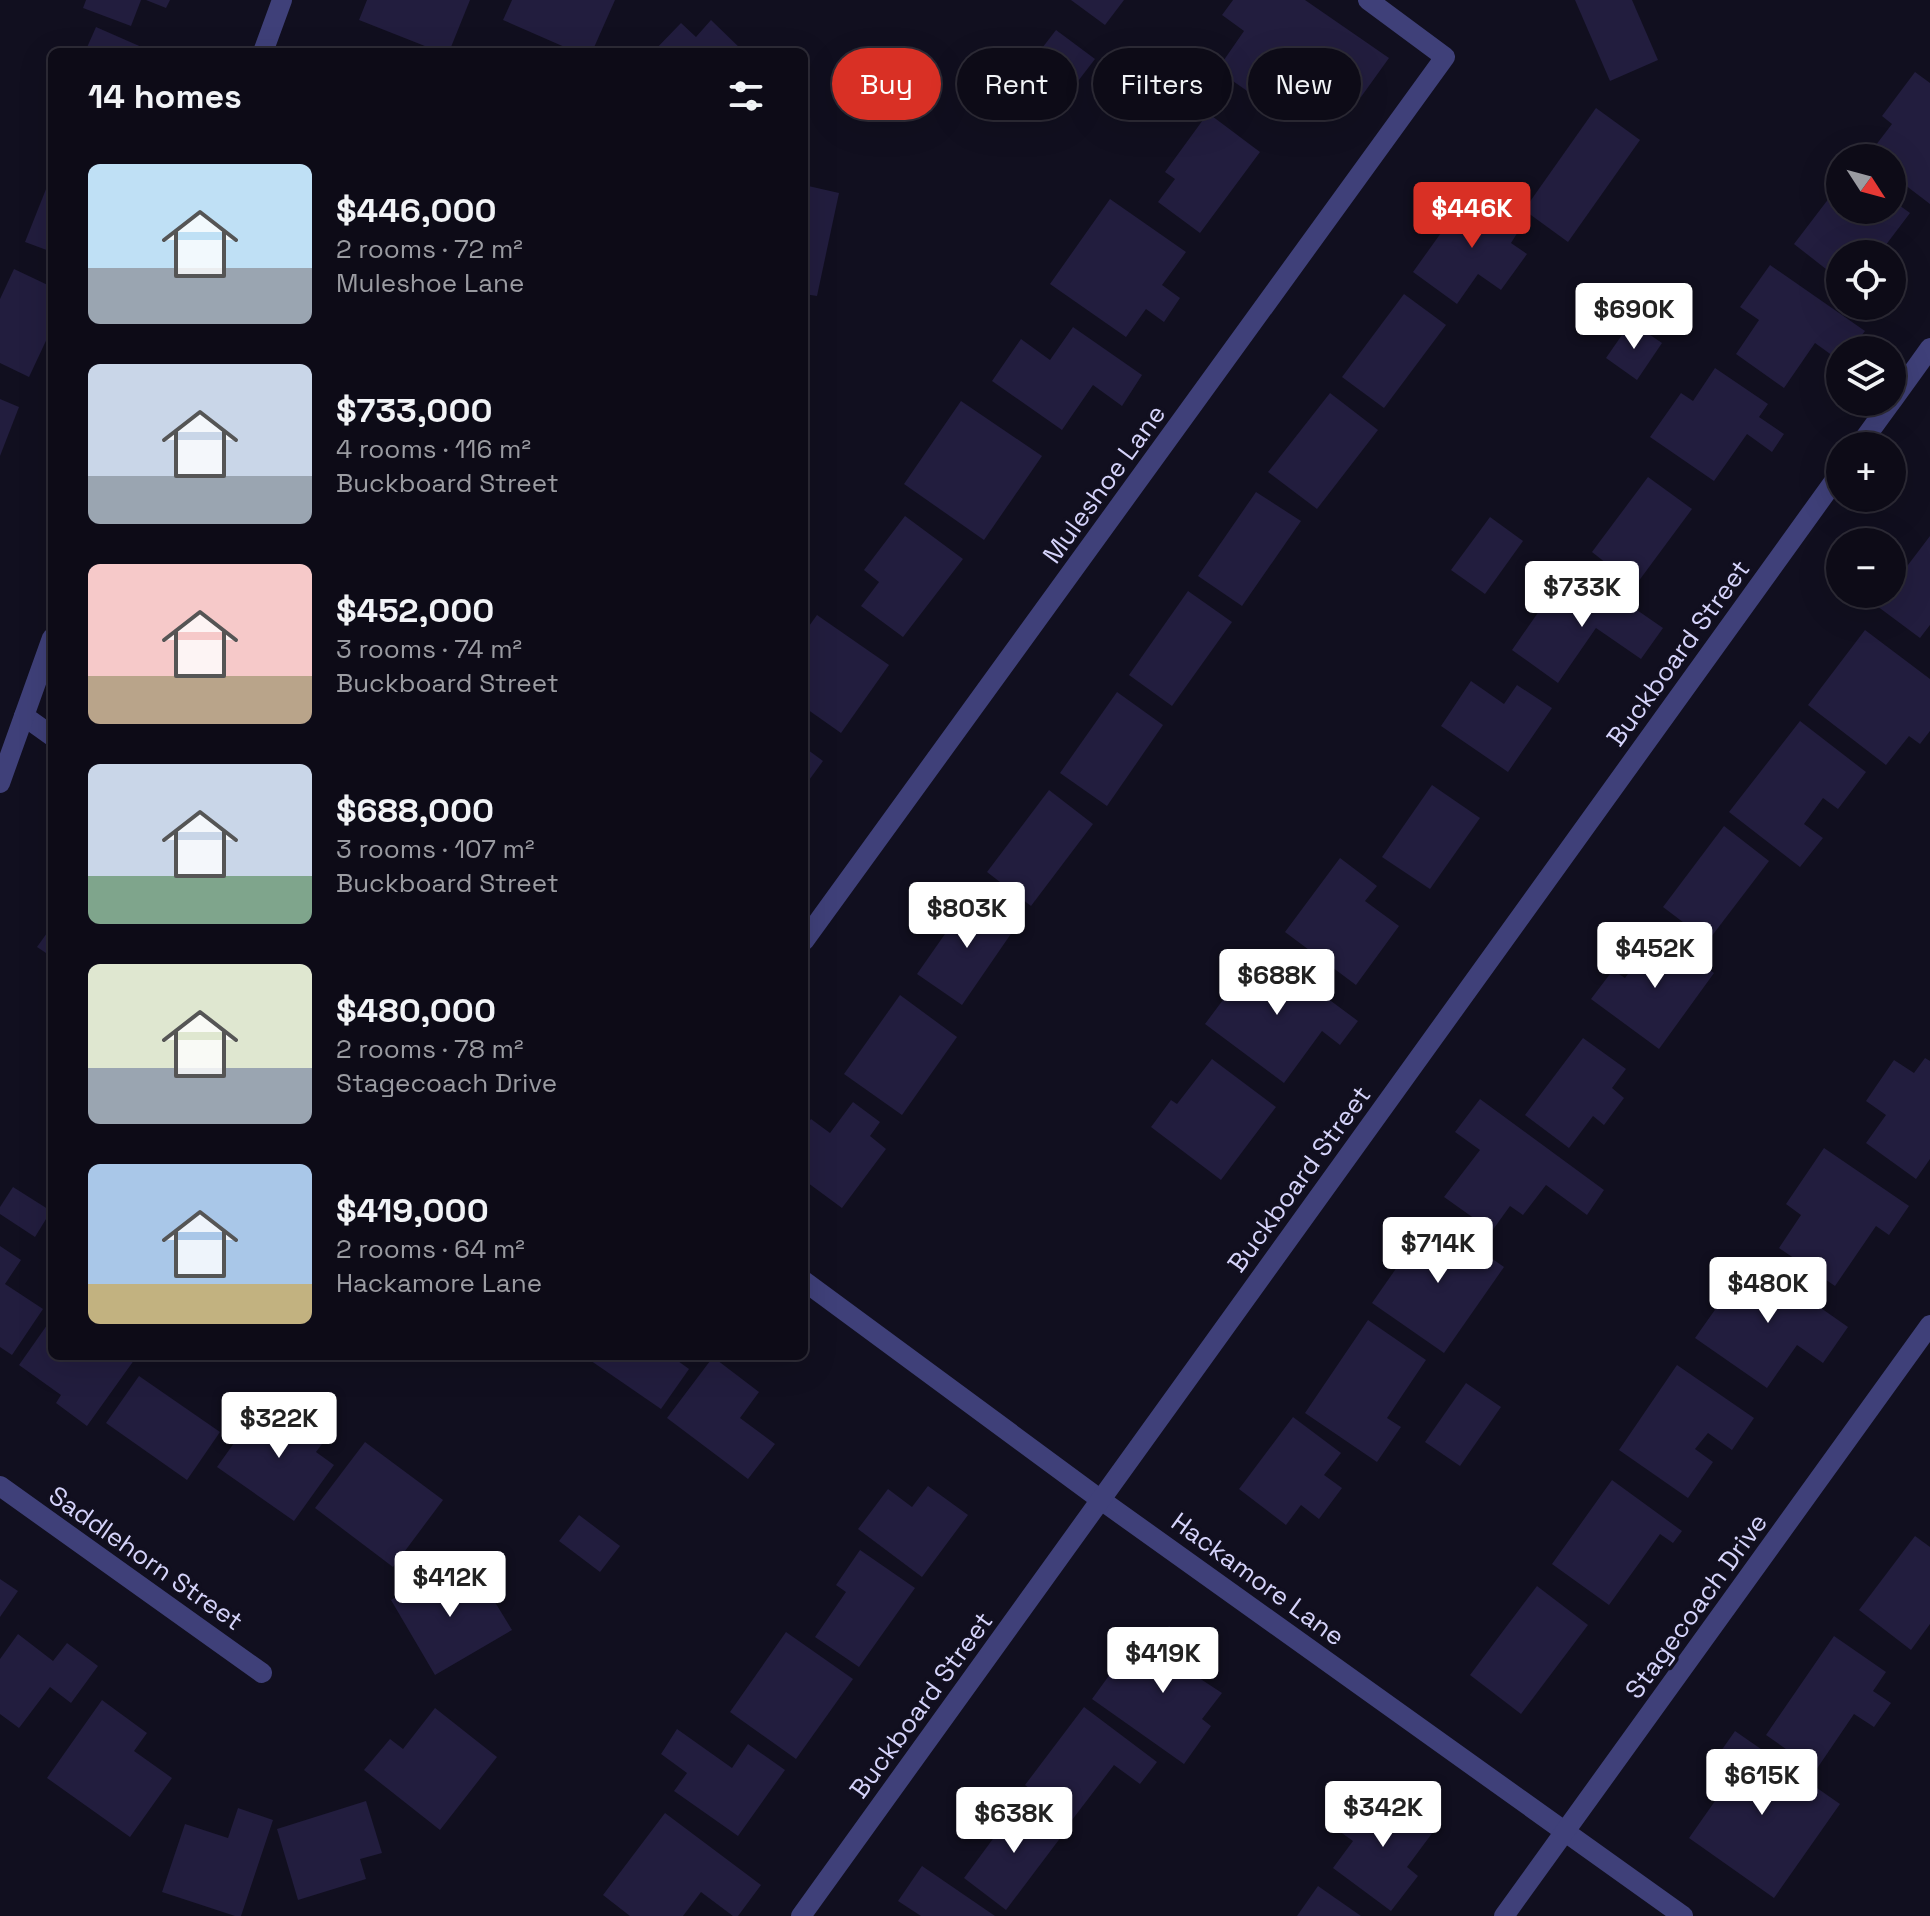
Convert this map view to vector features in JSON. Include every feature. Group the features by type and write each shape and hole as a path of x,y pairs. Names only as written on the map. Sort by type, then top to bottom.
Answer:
{"street":[{"path":"264,48 282,0"},
{"name":"Muleshoe Lane","path":"808,935 1445,57 1368,0"},
{"path":"1906,381 1930,348"},
{"name":"Buckboard Street","path":"801,1916 1826,492"},
{"path":"0,783 48,649"},
{"path":"24,716 48,733"},
{"name":"Hackamore Lane","path":"808,1284 1101,1500 1683,1916"},
{"name":"Stagecoach Drive","path":"1504,1916 1930,1325"},
{"name":"Saddlehorn Street","path":"0,1486 262,1673"}],"building":[{"path":"86,0 141,0 131,26 83,8"},
{"path":"146,0 170,0 166,8"},
{"path":"367,0 470,0 451,48 430,48 359,20"},
{"path":"512,0 615,0 594,48 567,48 503,20"},
{"path":"1071,0 1124,0 1105,25"},
{"path":"1233,0 1305,0 1389,58 1361,97 1361,48 1248,48 1248,92 1232,80 1232,48 1244,31 1222,15"},
{"path":"1575,0 1632,0 1658,60 1610,81"},
{"path":"711,20 740,48 657,48 681,23 696,37"},
{"path":"96,27 144,48 87,48"},
{"path":"1056,30 1093,58 1093,62 1077,82 1077,48 1042,48"},
{"path":"1915,72 1930,83 1930,204 1906,186 1906,144 1877,144 1892,124 1882,116"},
{"path":"1596,108 1640,140 1568,242 1524,210"},
{"path":"1203,120 1217,120 1260,152 1200,233 1158,202 1175,179 1165,172"},
{"path":"48,184 48,251 25,242"},
{"path":"808,186 839,193 817,296 808,295"},
{"path":"1471,191 1521,227 1511,243 1527,254 1501,290 1478,274 1457,304 1413,272"},
{"path":"1110,199 1186,252 1162,285 1180,298 1164,322 1146,309 1126,337 1050,284"},
{"path":"1826,202 1826,224 1902,224 1890,240 1826,240 1826,269 1794,244"},
{"path":"1770,265 1826,304 1826,320 1849,320 1865,331 1861,336 1826,336 1826,351 1815,343 1784,388 1736,354 1759,320 1740,307"},
{"path":"14,269 48,285 48,337 29,377 0,363 0,299"},
{"path":"1404,294 1446,325 1384,408 1342,377"},
{"path":"1631,322 1662,343 1637,380 1606,358"},
{"path":"1073,327 1142,375 1122,406 1093,385 1062,430 992,381 1021,339 1050,360"},
{"path":"1715,368 1768,404 1759,417 1784,434 1772,452 1747,434 1714,481 1650,437 1681,393 1693,401"},
{"path":"1330,393 1378,430 1317,509 1268,472"},
{"path":"0,399 19,407 0,456"},
{"path":"961,401 1042,456 984,540 904,484"},
{"path":"1648,477 1692,509 1635,586 1592,552"},
{"path":"1256,492 1301,521 1242,606 1198,576"},
{"path":"905,516 963,559 903,637 861,606 879,582 864,570"},
{"path":"1490,517 1523,541 1485,594 1451,570"},
{"path":"1930,536 1930,625 1920,638 1880,608 1906,608 1906,568"},
{"path":"1592,579 1663,628 1641,659 1596,628 1558,683 1512,650 1555,588 1576,603"},
{"path":"1188,591 1232,622 1172,706 1129,675"},
{"path":"817,615 889,665 841,733 808,710 808,627"},
{"path":"1865,630 1930,679 1930,731 1920,744 1909,736 1886,765 1808,705"},
{"path":"1471,681 1504,704 1517,685 1552,708 1508,772 1441,726"},
{"path":"1117,692 1163,725 1107,806 1060,773"},
{"path":"1800,721 1866,772 1838,809 1823,798 1804,824 1823,838 1800,867 1729,812"},
{"path":"808,750 823,761 808,782"},
{"path":"1432,785 1480,818 1430,889 1382,857"},
{"path":"1049,790 1093,824 1031,906 987,872"},
{"path":"1724,826 1769,861 1708,941 1663,907"},
{"path":"1340,858 1377,886 1365,901 1399,926 1356,985 1285,932"},
{"path":"973,894 1017,925 962,1005 917,974"},
{"path":"48,932 48,954 37,947"},
{"path":"1659,932 1714,973 1659,1049 1591,999 1613,970 1625,978"},
{"path":"1261,949 1358,1021 1340,1045 1322,1031 1284,1083 1205,1024"},
{"path":"900,995 957,1037 902,1115 844,1074"},
{"path":"1583,1038 1626,1069 1612,1088 1624,1098 1604,1125 1593,1116 1569,1148 1525,1115"},
{"path":"1925,1058 1930,1061 1930,1159 1916,1179 1866,1143 1886,1115 1866,1101 1894,1060 1914,1073"},
{"path":"1212,1059 1276,1107 1221,1180 1151,1127 1171,1100 1177,1104"},
{"path":"1480,1099 1604,1190 1587,1215 1546,1185 1523,1215 1510,1206 1492,1231 1444,1197 1480,1150 1455,1132"},
{"path":"853,1102 880,1122 870,1136 886,1149 842,1208 808,1183 808,1123 811,1119 830,1133"},
{"path":"1824,1148 1909,1206 1889,1235 1876,1226 1835,1286 1779,1248 1801,1215 1786,1204"},
{"path":"13,1187 48,1209 48,1216 35,1237 0,1214 0,1207"},
{"path":"1432,1217 1504,1267 1444,1353 1372,1303"},
{"path":"0,1246 21,1260 5,1284 43,1309 12,1355 0,1347"},
{"path":"1751,1259 1848,1327 1823,1363 1797,1345 1767,1388 1695,1338"},
{"path":"1368,1320 1426,1360 1387,1418 1401,1427 1377,1462 1305,1413"},
{"path":"48,1324 48,1360 134,1360 87,1426 56,1403 61,1395 19,1365"},
{"path":"590,1360 677,1360 689,1369 661,1409"},
{"path":"711,1360 717,1360 759,1392 740,1418 775,1444 748,1479 667,1418"},
{"path":"1677,1365 1754,1418 1732,1450 1708,1433 1695,1449 1713,1462 1688,1498 1619,1450"},
{"path":"139,1376 220,1432 187,1480 106,1423"},
{"path":"1466,1383 1501,1407 1460,1466 1425,1442"},
{"path":"263,1402 295,1425 303,1412 331,1432 316,1452 334,1465 294,1521 217,1467"},
{"path":"1293,1417 1341,1453 1324,1475 1342,1488 1319,1519 1301,1505 1286,1525 1239,1489"},
{"path":"365,1442 443,1500 393,1567 315,1508"},
{"path":"1612,1480 1682,1531 1673,1543 1660,1534 1609,1605 1552,1564"},
{"path":"928,1486 968,1515 922,1577 858,1529 888,1489 912,1507"},
{"path":"579,1515 620,1546 600,1572 559,1541"},
{"path":"1915,1536 1930,1547 1930,1624 1911,1650 1859,1610"},
{"path":"860,1550 915,1588 859,1667 815,1637 846,1592 836,1585"},
{"path":"453,1565 472,1598 487,1589 512,1630 435,1675 391,1600"},
{"path":"0,1579 18,1591 0,1617"},
{"path":"1537,1586 1588,1625 1521,1714 1470,1675"},
{"path":"1169,1626 1213,1659 1199,1678 1222,1693 1202,1719 1211,1726 1184,1764 1092,1699 1124,1655 1140,1666"},
{"path":"786,1632 853,1679 796,1759 730,1712"},
{"path":"18,1634 53,1661 67,1643 98,1666 71,1703 50,1687 19,1728 0,1714 0,1659"},
{"path":"1834,1636 1886,1672 1873,1691 1891,1703 1874,1727 1854,1714 1816,1770 1766,1735"},
{"path":"102,1700 147,1733 134,1751 172,1778 130,1837 47,1778"},
{"path":"1084,1707 1157,1762 1140,1784 1114,1765 1072,1820 1025,1785"},
{"path":"435,1708 497,1757 440,1830 364,1770 390,1739 403,1749"},
{"path":"677,1729 732,1768 748,1744 785,1770 738,1836 674,1791 687,1773 661,1754"},
{"path":"1735,1731 1840,1804 1774,1898 1689,1838 1734,1774 1714,1761"},
{"path":"1388,1792 1436,1828 1407,1867 1418,1876 1391,1911 1333,1868 1353,1841 1339,1831 1363,1799 1375,1808"},
{"path":"366,1801 382,1853 360,1859 366,1879 298,1900 277,1829"},
{"path":"1021,1801 1064,1833 1006,1910 964,1878"},
{"path":"238,1808 273,1820 241,1916 162,1892 185,1824 228,1838"},
{"path":"665,1813 761,1885 738,1916 733,1916 701,1892 683,1916 630,1916 603,1895"},
{"path":"922,1866 995,1916 921,1916 898,1901"},
{"path":"1318,1886 1361,1916 1297,1916"}]}
